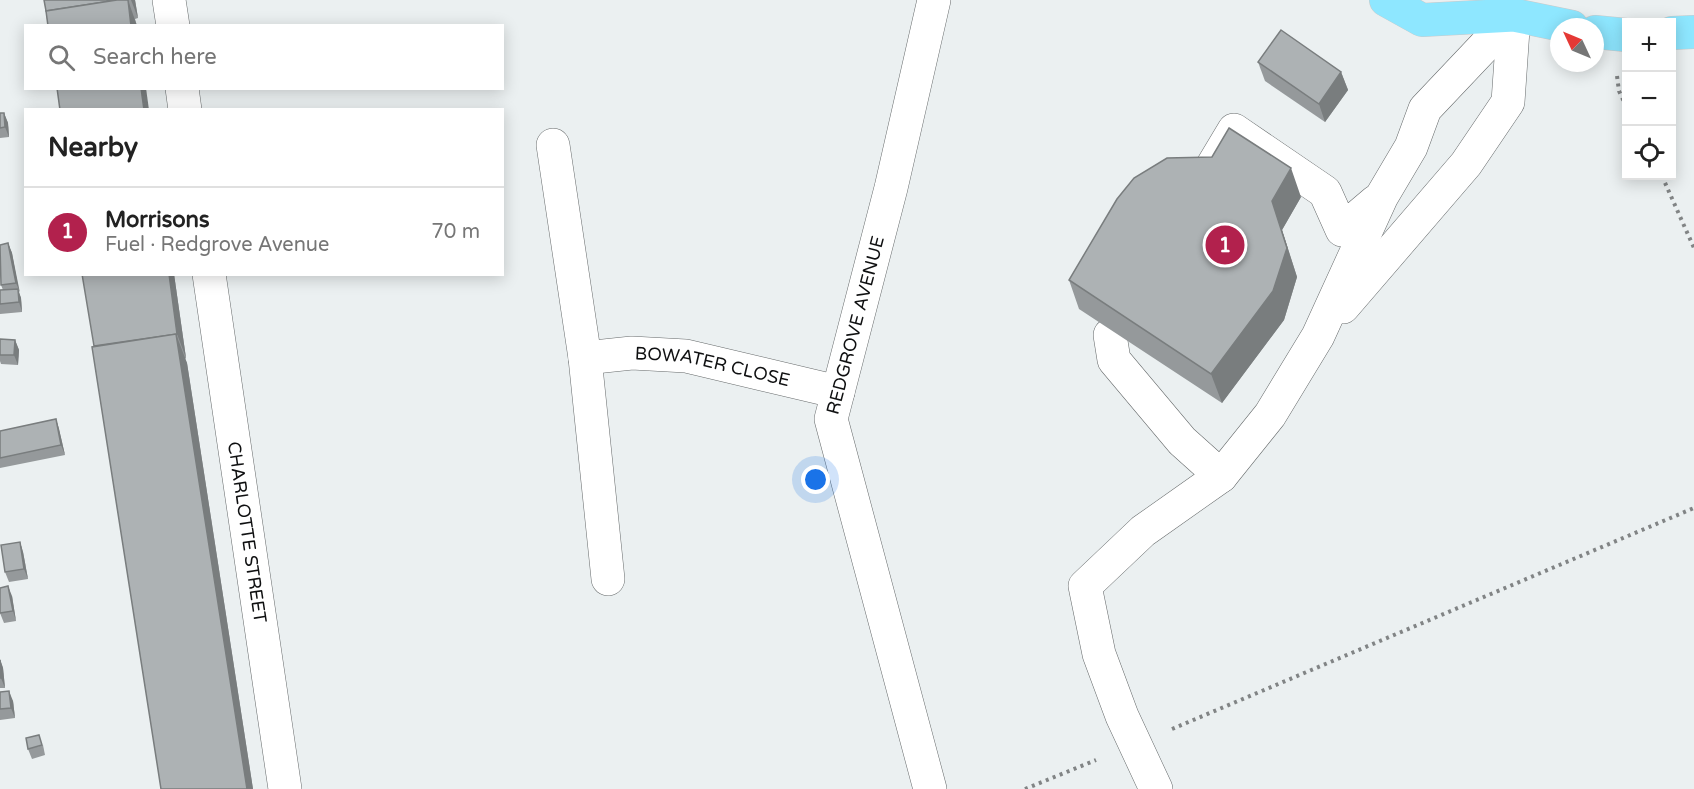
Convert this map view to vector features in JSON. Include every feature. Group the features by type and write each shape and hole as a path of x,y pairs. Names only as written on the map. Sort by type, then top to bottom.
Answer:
{"main road":[{"path":"1386,0 1422,20 1504,7 1550,21"},
{"path":"1676,33 1694,32"},
{"path":"1604,33 1622,35"}],"street":[{"path":"169,0 173,24"},
{"name":"REDGROVE AVENUE","path":"930,789 831,419 891,188 934,0"},
{"path":"1156,789 1122,716 1099,654 1084,586 1143,531 1221,476 1270,415 1318,336 1382,196 1411,147 1425,109 1504,7"},
{"path":"1318,336 1466,164 1508,102 1504,7"},
{"path":"182,90 185,108"},
{"path":"1201,184 1234,130 1325,192 1342,231 1382,196"},
{"path":"553,146 585,358 608,579"},
{"name":"CHARLOTTE STREET","path":"209,276 285,789"},
{"path":"1110,335 1114,360 1182,441 1221,476"},
{"name":"BOWATER CLOSE","path":"585,358 632,353 686,356 838,392"}],"path":[{"path":"1617,68 1618,91 1622,98"},
{"path":"1664,180 1694,248"},
{"path":"1166,732 1694,508"},
{"path":"1025,789 1103,757"}],"building":[{"path":"44,0 117,0 46,11"},
{"path":"128,0 131,24 48,24 46,11"},
{"path":"1281,30 1341,72 1319,104 1258,62"},
{"path":"57,90 141,90 144,108 60,108"},
{"path":"0,113 4,113 5,127 0,128"},
{"path":"1229,128 1291,168 1272,201 1287,248 1273,291 1211,374 1069,280 1117,199 1134,178 1167,158 1212,157"},
{"path":"8,243 16,283 1,285 0,245"},
{"path":"82,276 169,276 177,334 94,346"},
{"path":"18,289 19,302 0,304 0,290"},
{"path":"176,334 247,789 161,789 92,347"},
{"path":"0,339 15,340 14,355 0,355"},
{"path":"56,419 61,445 0,458 0,431"},
{"path":"20,542 24,569 5,572 1,545"},
{"path":"8,586 13,611 0,613 0,588"},
{"path":"9,691 11,708 0,709 0,692"},
{"path":"39,735 42,745 28,749 26,738"}],"place":[{"name":"Morrisons","path":"1225,245"}]}
